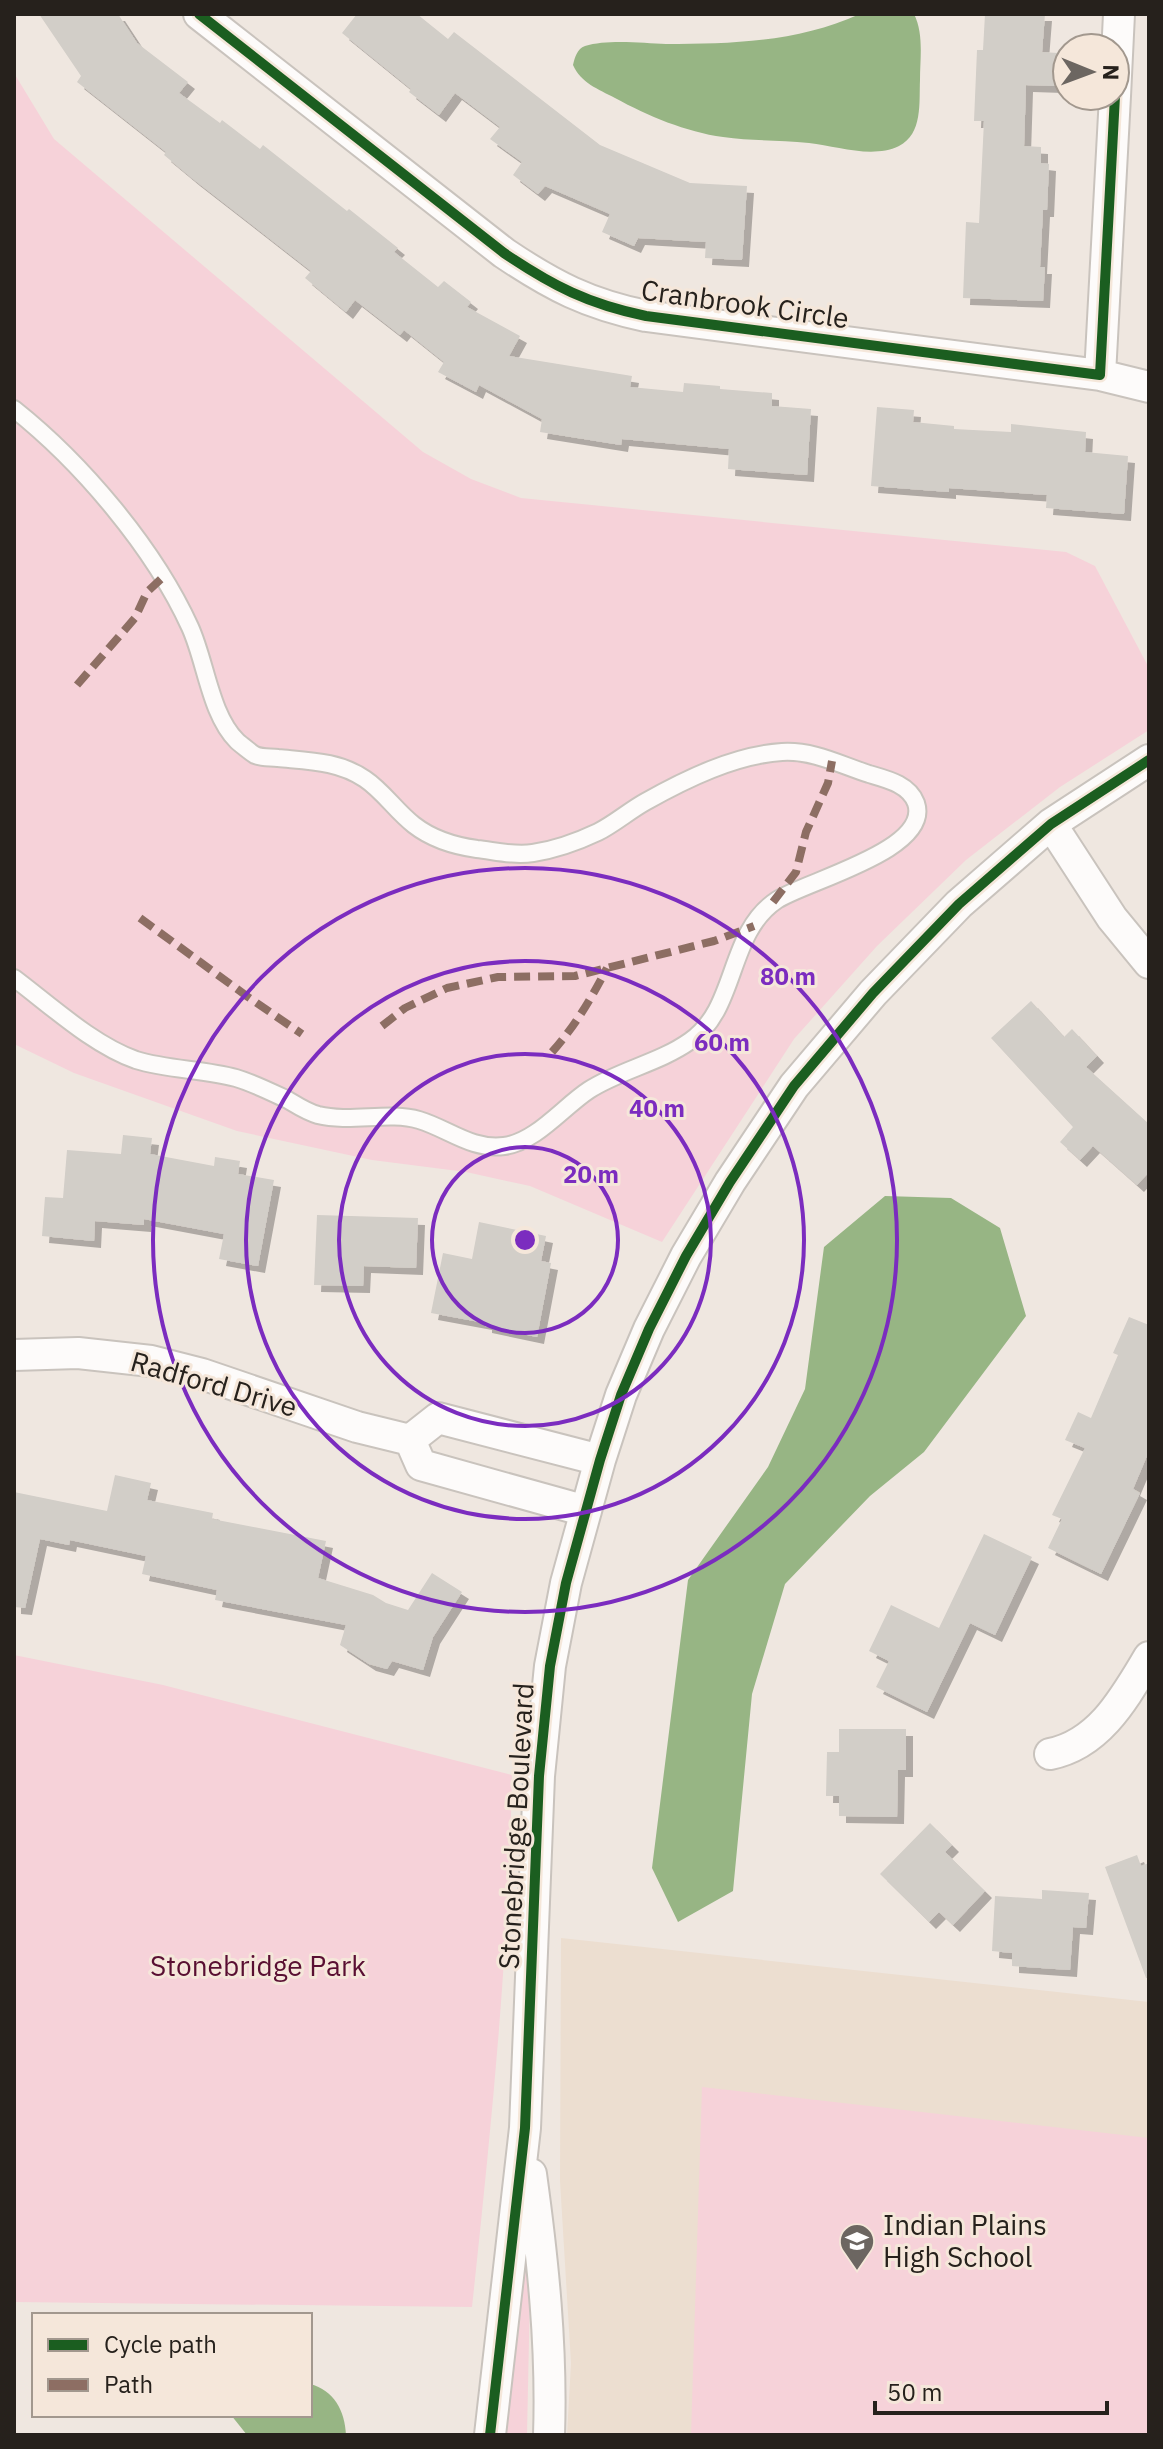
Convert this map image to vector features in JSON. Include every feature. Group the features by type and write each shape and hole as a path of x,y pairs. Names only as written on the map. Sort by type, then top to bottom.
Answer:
{"street":[{"name":"Cranbrook Circle","path":"199,14 504,253 547,282 585,300 617,311 646,316 1100,375 1149,387"},
{"path":"1100,375 1114,112"},
{"name":"Stonebridge Boulevard","path":"490,2435 525,2128 539,1776 550,1666 566,1583 600,1460 632,1369 680,1268 730,1182 794,1086 873,993 959,904 1051,824 1149,760"},
{"path":"1051,824 1112,918 1149,963"},
{"name":"Radford Drive","path":"14,1355 78,1353 151,1361 202,1374 357,1427 410,1440"},
{"path":"586,1511 421,1465 410,1440 438,1418 600,1460"},
{"path":"1050,1754 1084,1742 1103,1724 1125,1698 1149,1657"},
{"name":"Stonebridge Boulevard","path":"525,2128 545,2273 551,2382 549,2435"}],"lane":[{"path":"14,409 49,437 121,517 170,589 192,631 224,725 239,743 256,755 331,764 362,776 414,825 438,839 475,849 516,854 537,852 597,833 647,801 716,767 784,751 808,753 893,781 909,793 917,805 917,815 912,829 904,838 857,865 773,902 738,952 721,1004 695,1039 596,1086 520,1141 504,1146 462,1140 418,1119 333,1118 311,1114 240,1079 134,1059 102,1043 14,978"}],"shaded area":[{"path":"860,14 914,14 919,30 920,98 916,126 907,141 889,150 854,150 809,143 723,137 695,131 654,117 596,88 585,81 573,65 580,49 594,44 764,40 813,30"},
{"path":"885,1196 951,1198 1000,1228 1026,1316 924,1452 870,1496 785,1584 752,1694 733,1891 678,1922 652,1868 688,1580 768,1467 805,1389 824,1247"},
{"name":"Indian Plains High School","path":"561,1938 1149,2002 1149,2435 567,2435 571,2363 560,2181"},
{"path":"312,2385 326,2391 337,2403 346,2435 247,2435 233,2417 312,2417"}],"green space":[{"path":"14,73 54,139 423,452 471,479 521,498 1066,552 1095,566 1149,668 1149,730 1060,787 966,860 877,946 794,1039 662,1242 530,1186 466,1172 372,1160 237,1131 74,1073 14,1044"},
{"name":"Stonebridge Park","path":"14,1655 163,1685 512,1775 503,1975 472,2307 14,2302"},
{"path":"702,2087 1149,2138 1149,2435 691,2435"},
{"path":"515,2244 531,2244 527,2435 502,2435"}],"building":[{"path":"39,14 118,14 137,43 188,82 179,93 260,149 263,145 347,211 349,209 398,248 394,252 438,287 444,281 471,302 467,307 520,336 509,356 632,376 630,387 683,392 684,383 720,386 720,389 772,393 772,406 811,409 807,475 728,469 729,449 622,439 621,445 540,432 542,419 479,385 476,392 438,372 444,362 404,330 400,335 355,300 346,312 305,278 311,271 193,179 164,155 166,152 77,82 81,76"},
{"path":"357,14 417,14 448,39 454,32 600,145 690,183 747,186 742,260 705,258 706,242 638,238 634,246 602,232 610,214 545,186 538,194 513,175 522,162 490,139 500,127 455,93 439,115 342,33"},
{"path":"985,14 1045,14 1042,52 1051,53 1051,86 1026,85 1024,146 1041,147 1041,163 1049,164 1040,267 1045,267 1043,301 963,298 966,222 979,223 984,121 974,121 977,50 983,50"},
{"path":"877,407 914,410 913,422 954,426 954,429 1011,432 1011,424 1086,432 1085,452 1128,456 1124,514 1046,508 1047,495 871,486"},
{"path":"1031,1001 1064,1037 1072,1029 1097,1056 1086,1067 1149,1124 1149,1172 1137,1185 1093,1146 1080,1160 1060,1142 1073,1127 991,1038"},
{"path":"123,1135 152,1138 150,1154 214,1166 215,1157 240,1161 238,1174 274,1180 258,1266 219,1259 224,1234 144,1219 144,1225 95,1221 94,1241 42,1236 45,1197 63,1198 67,1150 121,1154"},
{"path":"317,1215 418,1218 416,1268 364,1266 363,1286 314,1285"},
{"path":"479,1222 546,1236 541,1261 551,1263 537,1337 431,1313 443,1253 472,1259"},
{"path":"1129,1317 1149,1325 1149,1451 1133,1489 1140,1493 1101,1574 1048,1548 1062,1519 1052,1515 1085,1448 1065,1440 1078,1412 1091,1418 1118,1355 1113,1353"},
{"path":"115,1475 151,1483 147,1500 213,1513 212,1519 326,1541 318,1578 373,1595 386,1603 408,1610 432,1573 462,1592 433,1637 423,1670 392,1661 387,1669 369,1664 340,1645 346,1625 215,1600 217,1590 142,1574 146,1556 70,1540 69,1545 40,1539 25,1608 14,1607 14,1492 107,1511"},
{"path":"984,1534 1032,1557 995,1635 970,1623 927,1712 876,1687 889,1661 869,1651 891,1605 939,1628"},
{"path":"839,1729 906,1729 906,1770 898,1770 897,1817 839,1816 839,1796 826,1796 827,1752 839,1752"},
{"path":"930,1823 952,1845 945,1852 985,1891 953,1925 939,1912 929,1922 880,1874"},
{"path":"1137,1855 1141,1866 1149,1863 1149,1978 1146,1978 1105,1867"},
{"path":"1042,1890 1089,1893 1086,1928 1073,1927 1070,1970 1012,1966 1012,1953 992,1951 995,1896 1042,1899"}],"marked path":[{"path":"77,685 135,618 147,592 162,578"},
{"path":"773,902 796,872 806,832 828,783 832,761"},
{"path":"140,918 302,1034"},
{"path":"382,1026 405,1008 447,988 498,977 575,976 714,941 754,926"},
{"path":"552,1052 582,1012 607,968"}],"cycle path":[{"path":"199,14 504,253 555,284 589,299 646,316 1100,375 1114,112"},
{"path":"490,2435 525,2128 539,1776 550,1666 566,1583 621,1395 649,1329 686,1256 730,1182 794,1086 873,993 959,904 1051,824 1149,760"}],"place":[{"name":"Indian Plains High School","path":"857,2272"}]}
